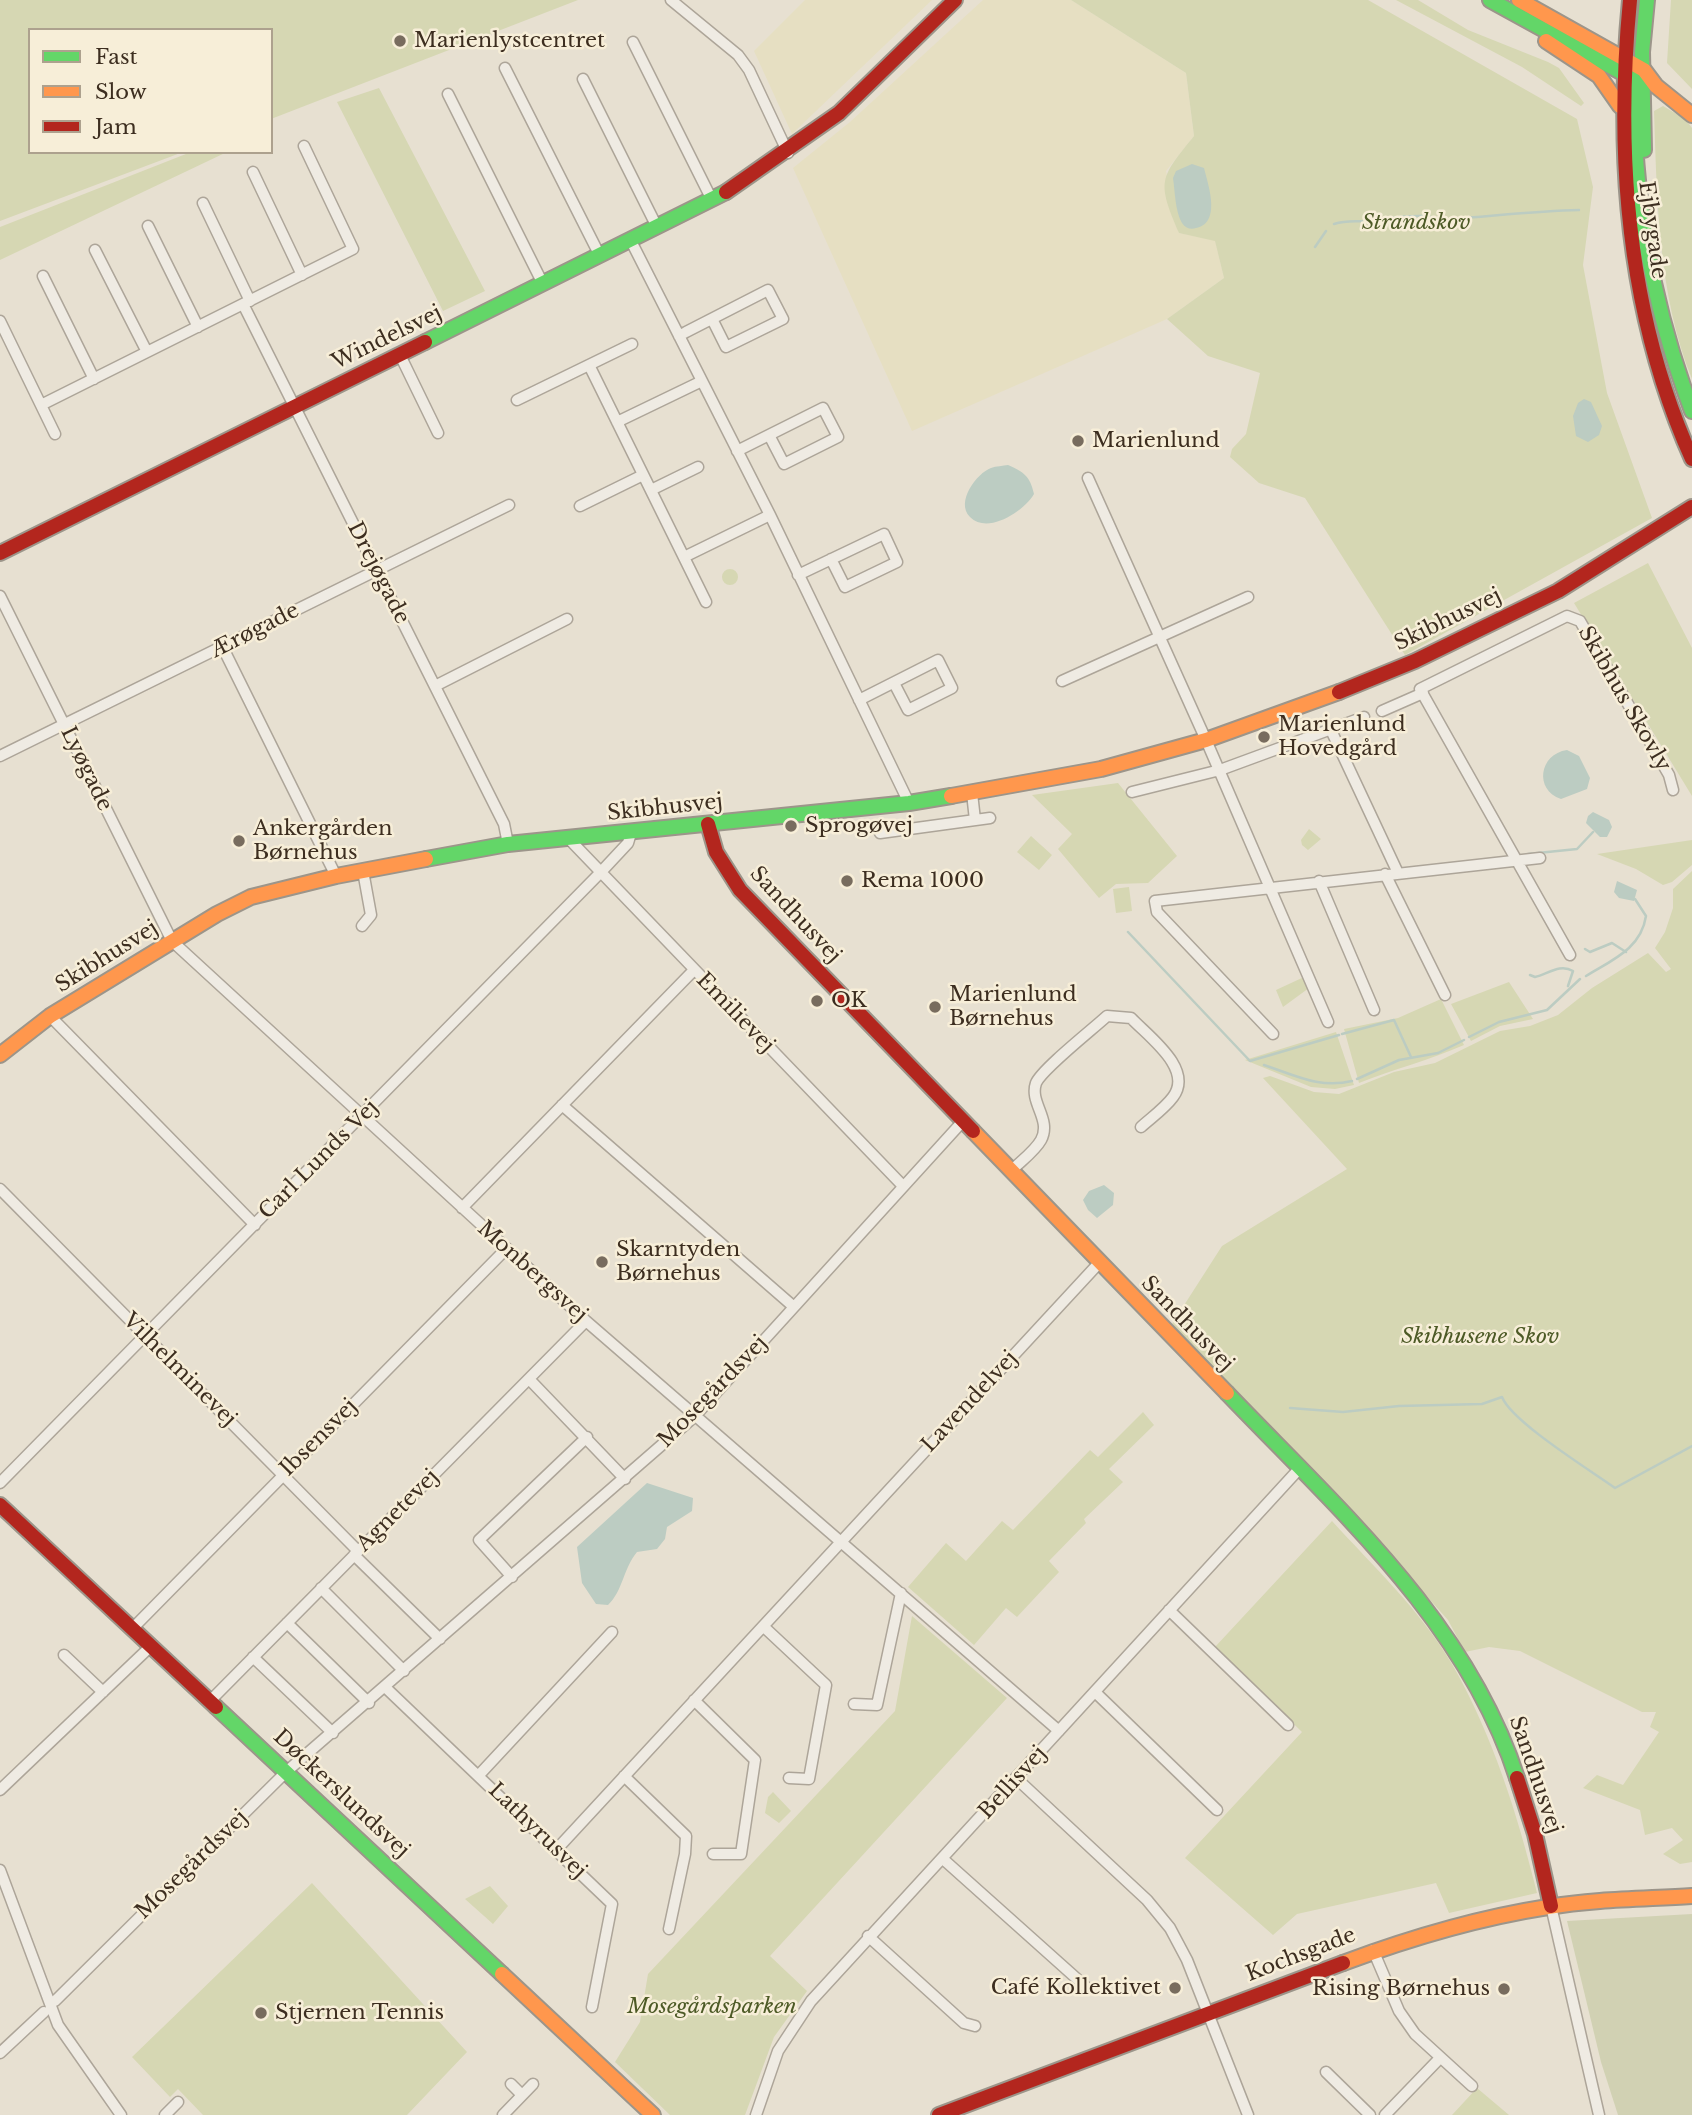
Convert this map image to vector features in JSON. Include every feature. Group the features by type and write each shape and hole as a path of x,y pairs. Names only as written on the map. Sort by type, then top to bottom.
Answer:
{"street":[{"path":"671,0 738,55 749,70 788,153"},
{"name":"Windelsvej","path":"0,552 712,200 788,153 878,78 954,0"},
{"path":"1518,0 1638,75 1692,115"},
{"name":"Ejbygade","path":"1630,0 1638,75 1644,229 1676,370 1692,411"},
{"name":"Ejbygade","path":"1647,0 1638,75 1621,108 1622,176 1639,290 1655,358 1692,459"},
{"path":"1494,2 1638,75"},
{"path":"1494,2 1514,22 1604,77 1615,92 1621,108"},
{"path":"633,42 712,200"},
{"path":"505,68 600,256"},
{"path":"583,79 657,228"},
{"path":"448,94 543,284"},
{"path":"41,405 354,249 304,146"},
{"path":"253,172 302,275"},
{"name":"Drejøgade","path":"203,203 295,406 504,824 508,844"},
{"path":"148,226 198,327"},
{"path":"631,241 770,516 909,803"},
{"path":"95,250 147,352"},
{"path":"43,276 94,379"},
{"path":"679,335 768,290 783,318 726,347 712,319"},
{"path":"0,321 55,434"},
{"path":"517,400 632,344"},
{"path":"400,355 438,433"},
{"path":"589,365 706,602"},
{"path":"617,422 702,381"},
{"path":"737,451 769,435 823,408 838,437 784,464 769,435"},
{"path":"651,490 698,467"},
{"path":"580,506 643,475"},
{"path":"1088,478 1220,770 1328,1023"},
{"name":"Ærøgade","path":"0,756 509,505"},
{"name":"Skibhusvej","path":"0,1055 50,1016 172,941 251,897 336,876 508,844 909,803 1101,769 1206,740 1415,661 1558,591 1692,507"},
{"path":"684,557 770,516"},
{"path":"798,575 831,559 884,534 897,562 845,587 831,559"},
{"name":"Lyøgade","path":"0,596 172,941"},
{"path":"1062,681 1248,597"},
{"name":"Skibhus Skovly","path":"1382,711 1423,693 1420,689 1567,616 1574,616 1580,621 1662,763 1673,790"},
{"path":"435,686 567,619"},
{"path":"223,648 336,876"},
{"path":"859,700 938,660 952,688 908,710 894,683"},
{"path":"1423,693 1570,955"},
{"path":"1132,792 1220,770 1364,717"},
{"path":"1330,728 1398,873"},
{"path":"972,793 975,820"},
{"path":"880,833 990,818"},
{"name":"Sandhusvej","path":"708,824 716,852 740,890 1299,1469 1416,1594 1461,1657 1506,1744 1535,1833 1552,1906"},
{"name":"Carl Lunds Vej","path":"0,1483 600,873 628,843 631,833"},
{"name":"Emilievej","path":"569,839 903,1186"},
{"path":"1273,1034 1157,912 1155,901 1540,858"},
{"path":"362,926 372,915 363,871"},
{"path":"1385,874 1445,995"},
{"path":"1319,881 1374,1010"},
{"name":"Monbergsvej","path":"172,941 586,1321 1059,1731"},
{"path":"461,1208 694,970"},
{"path":"50,1016 255,1225"},
{"path":"1011,1171 1040,1143 1044,1134 1045,1123 1034,1097 1039,1078 1107,1016 1131,1018 1177,1067 1180,1080 1173,1098 1141,1127"},
{"path":"562,1105 794,1307"},
{"name":"Mosegårdsvej","path":"55,2001 286,1772 369,1703 695,1416 963,1121"},
{"name":"Vilhelminevej","path":"0,1189 283,1474 356,1553"},
{"name":"Ibsensvej","path":"132,1629 506,1249"},
{"name":"Lavendelvej","path":"556,1849 1099,1263"},
{"name":"Agnetevej","path":"210,1700 586,1321"},
{"path":"529,1379 625,1479"},
{"path":"512,1577 480,1539 587,1437"},
{"name":"Bellisvej","path":"757,2115 778,2050 794,2022 868,1936 943,1860 1299,1469"},
{"name":"Døckerslundsvej","path":"0,1505 653,2115"},
{"path":"356,1553 440,1639"},
{"path":"321,1588 404,1671"},
{"path":"854,1704 877,1705 901,1593"},
{"path":"1169,1610 1287,1726"},
{"path":"287,1623 369,1703"},
{"path":"764,1627 826,1685 809,1779 789,1778"},
{"path":"479,1775 612,1632"},
{"path":"0,1790 151,1646"},
{"path":"64,1655 103,1692"},
{"path":"253,1657 333,1733"},
{"name":"Lathyrusvej","path":"386,1688 612,1904 592,2007"},
{"path":"1095,1692 1217,1810"},
{"path":"694,1700 755,1759 740,1854 713,1854"},
{"path":"624,1776 686,1836 685,1854 669,1928"},
{"path":"1017,1779 1147,1900 1170,1928 1187,1960 1244,2114"},
{"path":"943,1860 1085,1986"},
{"path":"0,1870 58,2025 121,2115"},
{"name":"Kochsgade","path":"939,2115 1373,1950 1478,1919 1552,1906 1692,1896"},
{"path":"1552,1906 1599,2115"},
{"path":"868,1936 964,2023 975,2026"},
{"path":"1373,1950 1399,2011 1415,2034 1472,2086"},
{"path":"0,2053 44,2012"},
{"path":"1385,2115 1440,2058"},
{"path":"1326,2072 1370,2115"},
{"path":"511,2084 522,2095"},
{"path":"503,2115 533,2084"},
{"path":"164,2115 178,2102"}],"shaded area":[{"path":"805,0 932,0 792,134 754,51"},
{"path":"983,0 1071,0 1186,73 1194,136 1166,171 1179,233 1215,240 1224,278 1167,319 912,431 793,168 850,122"},
{"path":"1192,164 1204,168 1211,211 1204,225 1192,229 1185,226 1180,218 1173,178 1176,171"},
{"path":"1584,399 1591,402 1602,426 1599,435 1588,442 1576,436 1573,416 1578,403"},
{"path":"1008,465 1026,475 1034,494 1005,519 978,522 966,511 966,496 974,482 985,471"},
{"path":"1567,750 1579,756 1590,778 1587,789 1561,799 1547,788 1543,773 1550,758"},
{"path":"1593,812 1609,820 1612,827 1607,837 1600,837 1586,823"},
{"path":"1617,881 1637,890 1634,901 1619,898 1614,892"},
{"path":"1104,1185 1114,1193 1113,1205 1097,1218 1088,1210 1083,1200 1089,1191"},
{"path":"647,1483 693,1498 692,1511 667,1527 665,1539 657,1549 637,1552 617,1593 608,1605 596,1604 582,1583 577,1547"}],"green space":[{"path":"0,0 578,0 273,118 273,28 28,28 28,154 178,154 0,221"},
{"name":"Strandskov","path":"1071,0 1368,0 1577,119 1593,187 1583,265 1607,393 1652,518 1405,655 1305,498 1259,483 1230,457 1232,449 1246,434 1260,373 1208,356 1167,319 1224,278 1215,241 1179,233 1167,202 1165,181 1168,172 1194,136 1186,73"},
{"path":"1396,0 1418,0 1468,30 1559,68 1584,103 1581,106 1522,67"},
{"path":"1671,0 1692,0 1692,89 1667,63"},
{"path":"379,88 485,291 443,311 337,102"},
{"path":"1663,106 1685,119 1692,128 1692,379 1672,314 1661,247 1654,111"},
{"path":"186,154 223,154 0,260 0,227"},
{"path":"1648,563 1692,648 1692,796 1574,603"},
{"path":"727,569 733,569 738,577 736,583 727,585 722,580 722,574"},
{"path":"1118,783 1177,856 1148,883 1116,884 1099,898 1058,849 1072,834 1032,795"},
{"path":"1309,829 1321,839 1308,850 1301,840"},
{"path":"1031,836 1052,855 1039,870 1017,852"},
{"path":"1692,840 1692,865 1672,882 1663,885 1636,869 1597,854"},
{"name":"Skibhusene Skov","path":"1692,871 1692,1862 1680,1864 1663,1854 1683,1840 1672,1828 1645,1835 1640,1810 1583,1788 1597,1775 1623,1785 1659,1732 1650,1727 1656,1712 1642,1712 1520,1651 1489,1647 1465,1652 1448,1620 1345,1505 1172,1324 1222,1246 1347,1169 1263,1078 1270,1076 1314,1092 1339,1094 1394,1072 1435,1063 1500,1031 1530,1026 1558,1015 1592,988 1648,953 1666,972 1671,969 1655,948 1665,932 1673,908 1673,889"},
{"path":"1129,887 1132,911 1116,913 1113,889"},
{"path":"1304,977 1309,988 1283,1007 1276,990"},
{"path":"1509,982 1533,1019 1500,1026 1471,1041 1451,1004"},
{"path":"1441,999 1464,1045 1359,1083 1344,1029 1398,1018"},
{"path":"1336,1032 1354,1085 1335,1089 1311,1087 1245,1060"},
{"path":"1143,1412 1154,1425 1109,1469 1123,1482 1084,1519 1086,1523 1049,1561 1059,1572 1017,1617 1006,1608 974,1645 908,1587 946,1543 966,1561 1002,1521 1013,1530 1090,1450 1098,1457"},
{"path":"1332,1521 1411,1607 1440,1644 1467,1691 1492,1747 1537,1893 1449,1913 1436,1883 1297,1914 1273,1935 1185,1858 1302,1732 1215,1647"},
{"name":"Mosegårdsparken","path":"912,1616 1007,1698 770,1956 807,1991 774,2037 745,2115 670,2115 615,2062 640,2022 648,1974 895,1711"},
{"path":"773,1792 791,1811 779,1823 765,1813 768,1797"},
{"name":"Stjernen Tennis","path":"312,1883 467,2052 407,2115 203,2115 178,2089 170,2097 132,2057"},
{"path":"490,1886 508,1906 493,1924 465,1899"},
{"path":"1692,1914 1692,2115 1618,2115 1601,2062 1567,1921"},
{"path":"1477,2088 1509,2115 1452,2115"}],"waterway":[{"path":"1334,224 1409,216 1448,219 1579,210"},
{"path":"1315,247 1326,231"},
{"path":"1528,854 1577,849 1593,832"},
{"path":"1586,976 1615,959 1638,937 1646,916 1635,899"},
{"path":"1128,932 1250,1061 1339,1035"},
{"path":"1585,949 1590,952 1612,943 1626,952"},
{"path":"1530,975 1535,977 1563,968 1568,969 1573,971 1568,986"},
{"path":"1469,1037 1499,1022 1547,1010 1580,979"},
{"path":"1342,1034 1394,1020 1411,1057"},
{"path":"1357,1079 1399,1060 1438,1053 1464,1040"},
{"path":"1264,1065 1318,1082 1352,1081"},
{"path":"1290,1408 1343,1412 1399,1406 1482,1404 1502,1397 1520,1419 1536,1432 1615,1488 1692,1446"}],"traffic: fast":[{"path":"1490,0 1632,78"},
{"path":"1644,150 1642,52 1647,0"},
{"path":"1627,65 1633,78 1636,164 1647,248 1665,329 1692,411"},
{"path":"425,342 726,192"},
{"path":"426,859 508,844 909,803 951,796"},
{"path":"1227,1393 1354,1524 1432,1618 1466,1668 1495,1721 1517,1778"},
{"path":"216,1707 502,1974"}],"traffic: slow":[{"path":"1519,0 1644,70 1656,86 1692,115"},
{"path":"1546,41 1599,76 1620,106"},
{"path":"951,796 1101,769 1206,740 1339,692"},
{"path":"0,1055 50,1016 217,914 251,897 336,876 426,859"},
{"path":"973,1131 1227,1393"},
{"path":"1343,1963 1393,1945 1495,1917 1584,1902 1692,1896"},
{"path":"502,1974 653,2115"}],"traffic: jam":[{"path":"726,192 839,113 955,0"},
{"path":"1630,0 1624,117 1631,234 1653,348 1670,404 1692,459"},
{"path":"0,553 425,342"},
{"path":"1339,692 1415,661 1558,591 1692,507"},
{"path":"708,824 716,852 740,890 973,1131"},
{"path":"0,1505 216,1707"},
{"path":"1517,1778 1535,1834 1551,1906"},
{"path":"939,2115 1343,1963"}],"place":[{"name":"Marienlystcentret","path":"400,41"},
{"name":"Marienlund","path":"1078,441"},
{"name":"Marienlund Hovedgård","path":"1264,737"},
{"name":"Sprogøvej","path":"791,826"},
{"name":"Ankergården Børnehus","path":"239,841"},
{"name":"Rema 1000","path":"847,881"},
{"name":"OK","path":"817,1001"},
{"name":"Marienlund Børnehus","path":"935,1007"},
{"name":"Skarntyden Børnehus","path":"602,1262"},
{"name":"Café Kollektivet","path":"1175,1988"},
{"name":"Rising Børnehus","path":"1504,1989"},
{"name":"Stjernen Tennis","path":"261,2013"}]}
